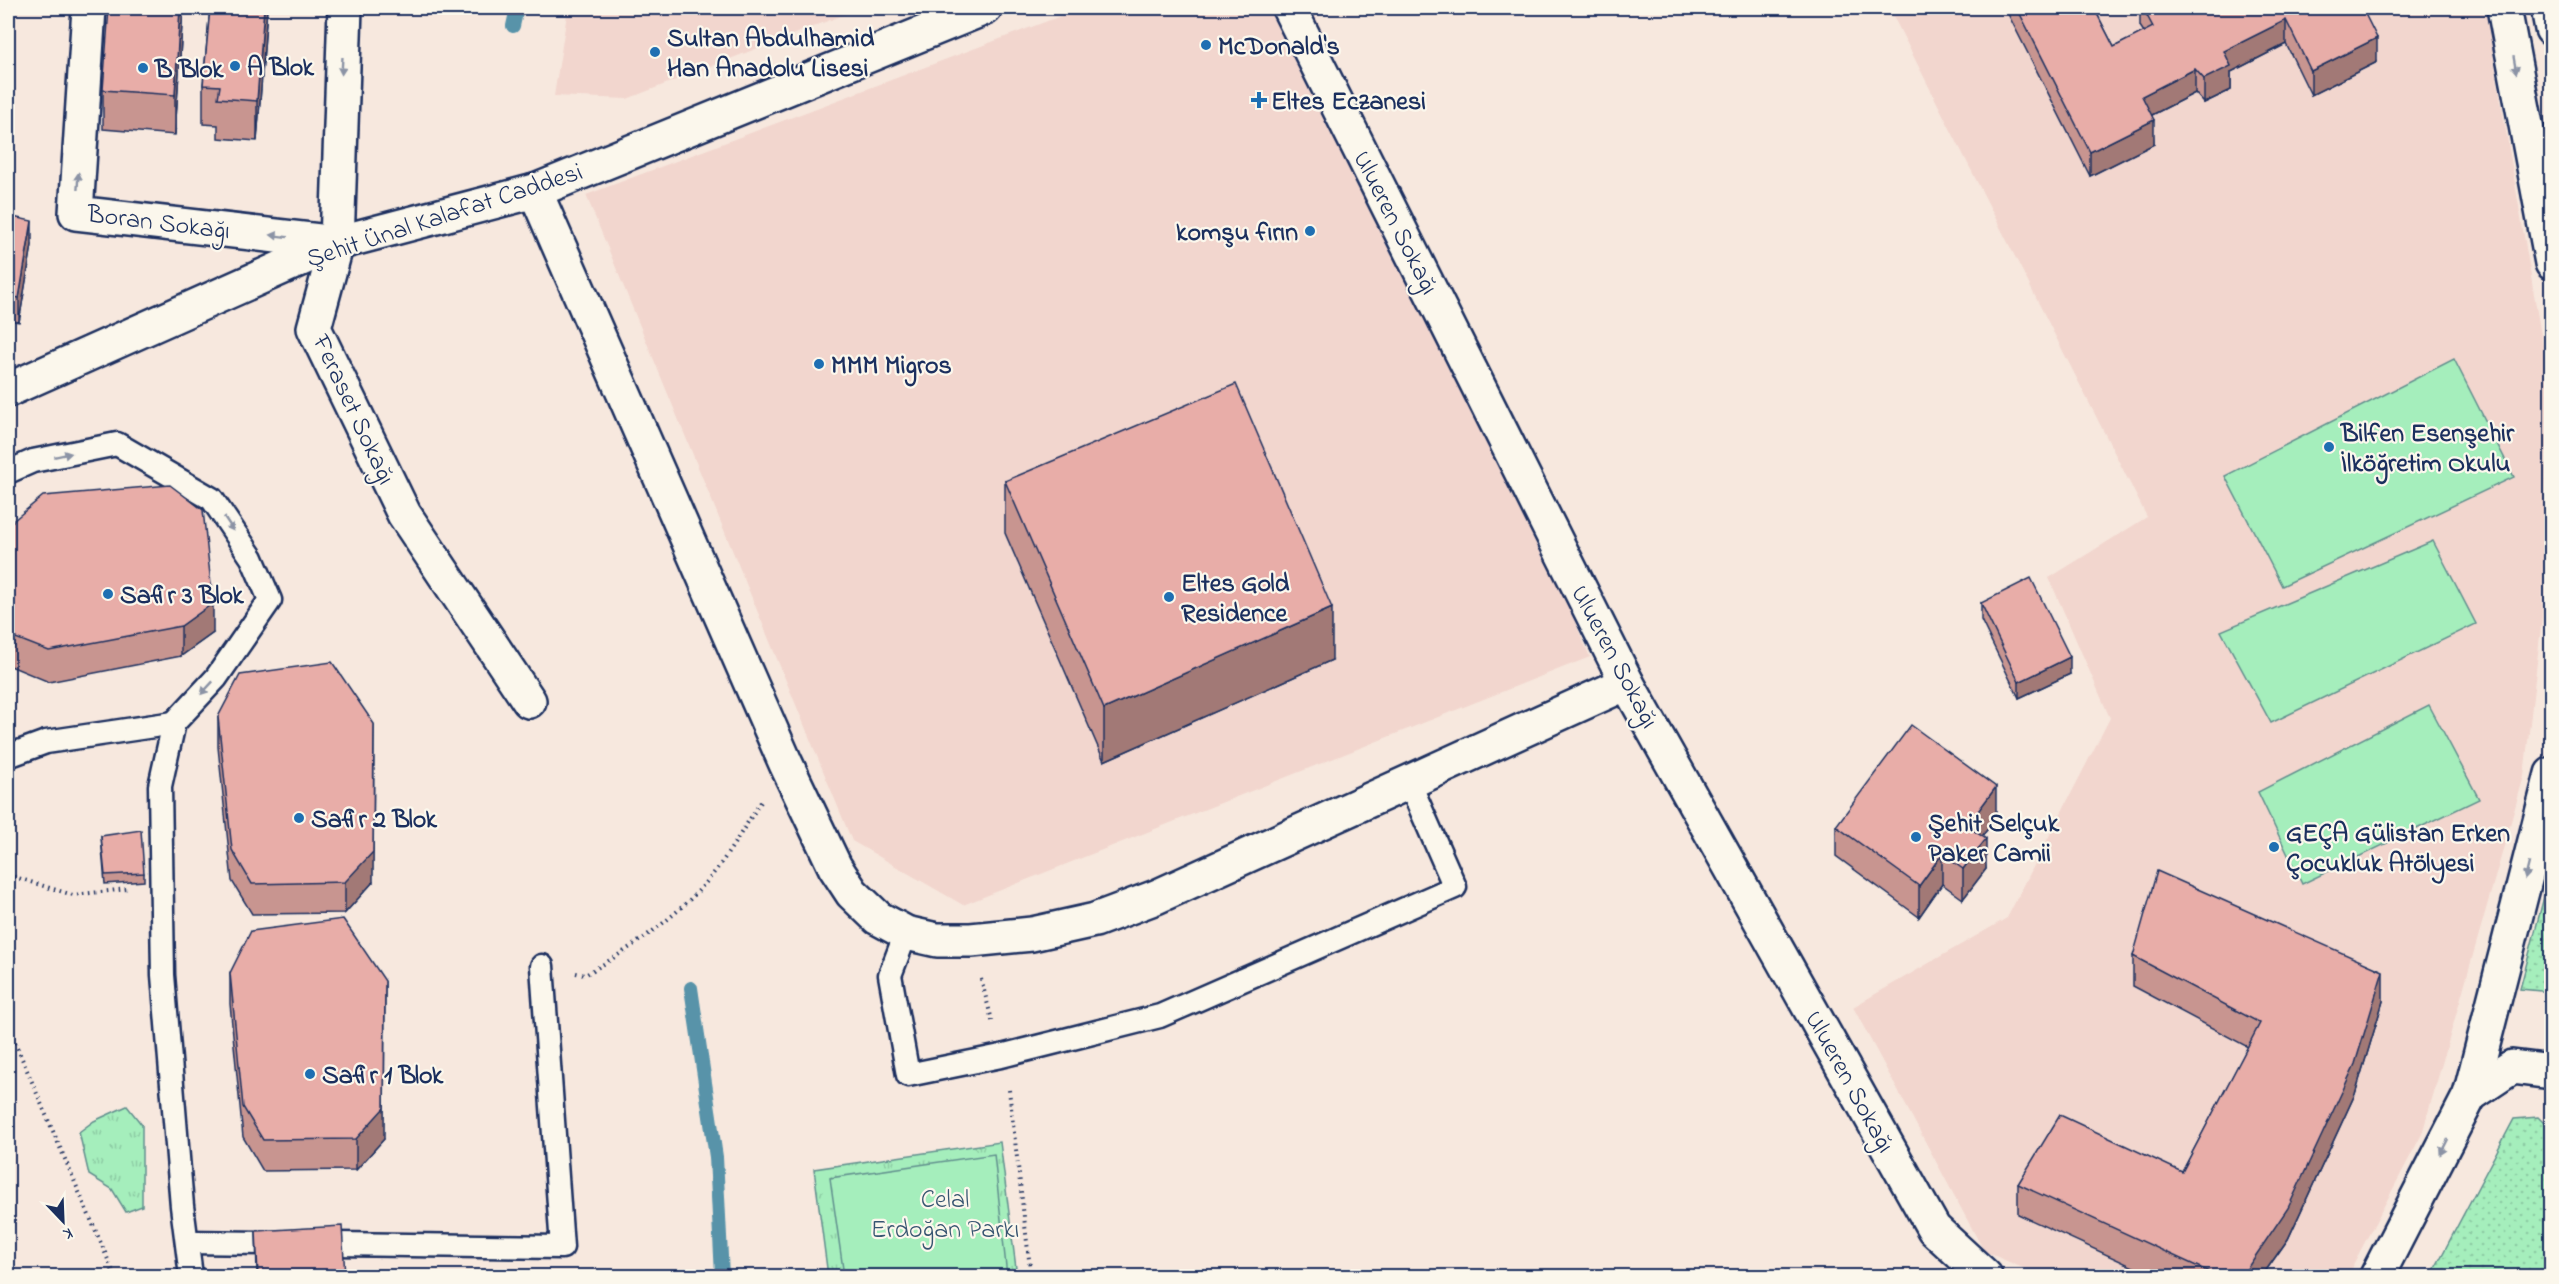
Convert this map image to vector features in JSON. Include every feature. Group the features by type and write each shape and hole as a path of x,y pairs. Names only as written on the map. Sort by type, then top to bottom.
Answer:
{"street":[{"name":"Boran Sokağı","path":"89,8 76,213 338,243"},
{"name":"Feraset Sokağı","path":"345,8 338,243 314,328 404,514 529,701"},
{"name":"Şehit Ünal Kalafat Caddesi","path":"8,390 338,243 535,190 985,8"},
{"name":"Ulueren Sokağı","path":"1289,8 1628,683 1934,1229 1985,1276"},
{"path":"2504,8 2552,263"},
{"path":"2548,8 2552,29"},
{"path":"535,190 786,764 835,867 852,893 878,918 906,933 937,940 971,940 1032,934 1095,920 1156,897 1628,683"},
{"path":"2377,1276 2470,1095 2552,774"},
{"path":"2470,1095 2512,1067 2552,1072"}],"lane":[{"path":"8,472 33,461 117,444 212,499 252,558 270,600 216,678 174,723 160,786 162,975 191,1276"},
{"path":"8,756 46,741 174,723"},
{"path":"906,933 890,975 908,1075 1001,1056 1160,1016 1455,887 1409,782"},
{"path":"187,1242 562,1247 542,966"}],"path":[{"path":"542,966 585,975 626,952 677,911 709,878 786,764"},
{"path":"8,874 73,895 160,885"},
{"path":"971,940 1009,1087 1031,1276"},
{"path":"8,1026 115,1276"}],"shaded area":[{"name":"Sultan Abdulhamid Han Anadolu Lisesi","path":"568,8 861,8 627,99 554,96"},
{"path":"1082,8 1312,8 1590,657 963,905 852,841 586,195"},
{"path":"1889,8 2485,8 2548,376 2542,618 2524,776 2422,1134 2347,1276 2041,1276 1984,1251 1853,1007 2007,918 2110,718 2049,578 2147,517"}],"green space":[{"path":"2454,359 2514,477 2282,586 2225,476"},
{"path":"2433,541 2476,624 2271,723 2221,631"},
{"path":"2429,705 2479,799 2302,884 2258,792"},
{"path":"2551,870 2551,992 2520,989"},
{"path":"127,1106 142,1125 142,1206 126,1212 112,1189 89,1175 79,1132 94,1121"},
{"path":"2538,1117 2551,1130 2551,1276 2431,1276 2514,1119"},
{"name":"Celal Erdoğan Parkı","path":"1000,1142 1017,1276 828,1276 814,1169"},
{"name":"Celal Erdoğan Parkı","path":"994,1154 1007,1276 844,1276 830,1178"}],"building":[{"name":"B Blok","path":"109,8 180,8 175,95 103,90"},
{"name":"A Blok","path":"210,8 264,8 257,101 218,98 220,86 203,85"},
{"path":"2017,8 2094,8 2114,47 2153,27 2143,8 2362,8 2377,38 2311,71 2286,20 2224,51 2231,66 2204,79 2195,69 2142,96 2154,120 2090,152"},
{"path":"8,216 32,221 19,298 8,296"},
{"name":"Eltes Gold Residence","path":"1236,384 1332,608 1104,709 1005,481"},
{"name":"Safir 3 Blok","path":"170,485 203,510 213,603 181,626 49,651 8,635 8,525 43,496"},
{"path":"2031,578 2070,657 2019,682 1981,603"},
{"name":"Safir 2 Blok","path":"332,662 374,724 373,852 345,882 252,884 232,850 218,717 240,675"},
{"name":"Şehit Selçuk Paker Camii","path":"1911,725 1996,787 1967,826 1986,839 1963,869 1942,854 1919,886 1836,826"},
{"path":"141,830 144,873 105,875 101,836"},
{"name":"GEÇA Gülistan Erken Çocukluk Atölyesi","path":"2157,871 2383,971 2355,1064 2288,1208 2242,1276 2218,1276 2018,1184 2060,1115 2182,1172 2260,1023 2133,956"},
{"name":"Safir 1 Blok","path":"343,919 385,981 384,1108 356,1139 263,1140 243,1107 230,973 251,931"},
{"path":"342,1226 345,1276 258,1276 256,1231"}],"waterway":[{"path":"513,26 517,8"},
{"path":"691,988 716,1157 722,1276"}],"place":[{"name":"McDonald's","path":"1206,45"},
{"name":"Sultan Abdulhamid Han Anadolu Lisesi","path":"655,52"},
{"name":"A Blok","path":"235,66"},
{"name":"B Blok","path":"143,68"},
{"name":"Eltes Eczanesi","path":"1259,100"},
{"name":"komşu fırın","path":"1310,231"},
{"name":"MMM Migros","path":"819,364"},
{"name":"Bilfen Esenşehir İlköğretim Okulu","path":"2329,447"},
{"name":"Safir 3 Blok","path":"108,594"},
{"name":"Eltes Gold Residence","path":"1169,597"},
{"name":"Safir 2 Blok","path":"299,818"},
{"name":"Şehit Selçuk Paker Camii","path":"1916,837"},
{"name":"GEÇA Gülistan Erken Çocukluk Atölyesi","path":"2274,847"},
{"name":"Safir 1 Blok","path":"310,1074"}]}
